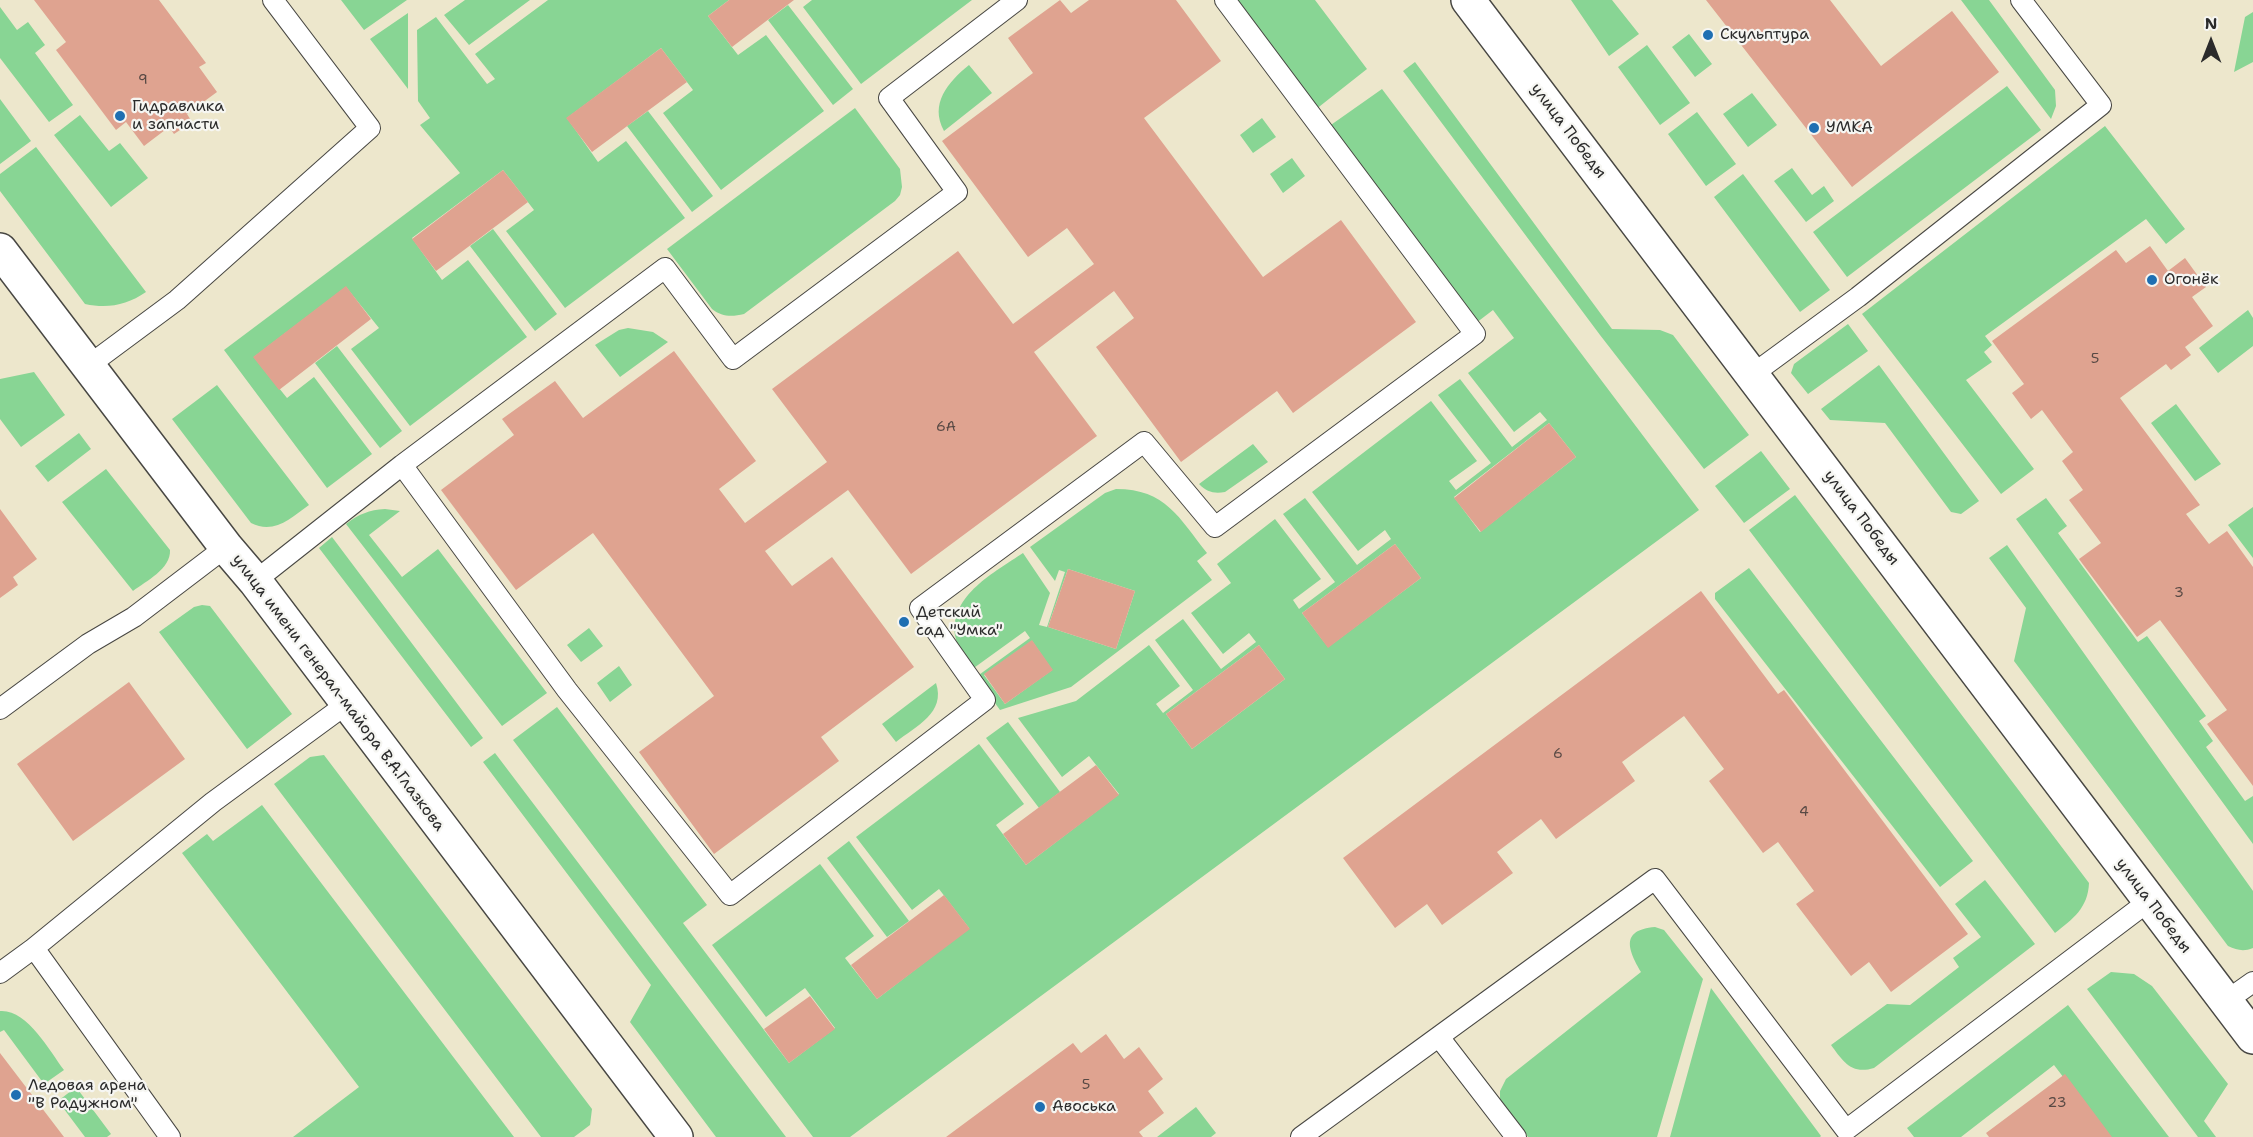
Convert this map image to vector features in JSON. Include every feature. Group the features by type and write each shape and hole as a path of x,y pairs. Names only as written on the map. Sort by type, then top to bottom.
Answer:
{"street":[{"name":"улица Победы","path":"1468,0 2253,1037"},
{"name":"улица имени генерал-майора В.А.Глазкова","path":"0,250 348,703 676,1137"}],"lane":[{"path":"88,366 177,300 370,128 273,0"},
{"path":"255,581 402,465 665,268 733,359 957,192 889,98 1017,0"},
{"path":"402,465 567,690 730,896 985,700 920,608 929,601 1144,442 1215,528 1475,334 1225,0"},
{"path":"1753,374 1858,297 2101,105 2021,0"},
{"path":"0,709 88,644 134,617 226,547"},
{"path":"0,973 213,802 348,703"},
{"path":"1301,1137 1655,879 1849,1134 2149,901"},
{"path":"34,948 170,1137"},
{"path":"2226,1001 2253,982"},
{"path":"1439,1037 1516,1137"}],"green space":[{"path":"341,0 407,0 364,30"},
{"path":"465,0 530,0 469,45 444,15"},
{"path":"548,0 729,0 708,16 738,55 766,35 824,111 721,190 663,113 693,90 661,48 567,118 598,162 626,141 685,218 565,308 506,231 534,210 503,170 412,238 442,280 468,260 527,337 410,426 351,349 379,328 346,287 254,357 287,398 314,377 372,454 327,488 224,350 460,173 420,125 430,118 418,101 417,30 436,17 487,84 495,79 475,54"},
{"path":"812,0 972,0 861,84 803,7"},
{"path":"1232,0 1315,0 1367,69 1315,110"},
{"path":"1571,0 1612,0 1639,34 1609,56"},
{"path":"1961,0 1989,0 2055,90 2056,106 2051,119"},
{"path":"788,5 853,89 833,105 768,20"},
{"path":"0,7 17,30 28,22 45,45 35,53 73,105 49,122 0,58"},
{"path":"2253,12 2253,62 2234,72 2245,17"},
{"path":"408,13 408,89 370,39"},
{"path":"1689,34 1712,64 1695,77 1672,47"},
{"path":"1647,45 1690,103 1660,125 1618,67"},
{"path":"1415,62 1612,329 1660,330 1673,335 1749,435 1704,469 1600,335 1403,71"},
{"path":"969,65 992,93 944,131 939,112 943,94 954,79"},
{"path":"2007,86 2041,130 1847,277 1813,232"},
{"path":"1382,89 1699,510 850,1137 813,1137 513,740 557,707 707,905 683,923 789,1063 835,1028 805,988 766,1017 712,945 820,864 874,936 845,958 877,999 969,928 939,889 912,910 856,837 979,744 1024,804 996,825 1026,865 1119,794 1089,756 1062,777 1018,718 1076,701 1149,645 1180,686 1156,704 1163,713 1193,690 1155,640 1183,619 1221,669 1256,642 1249,633 1223,654 1191,613 1231,583 1217,564 1275,519 1321,579 1293,600 1299,609 1335,582 1283,514 1305,498 1357,565 1391,539 1385,530 1358,551 1312,492 1431,401 1477,461 1449,481 1456,490 1491,463 1438,395 1460,379 1512,447 1547,420 1540,412 1514,432 1468,373 1514,338 1493,310 1476,323 1328,127","holes":["1549,423 1576,457 1480,532 1454,497","1395,544 1421,578 1328,647 1302,613","1259,645 1285,679 1192,749 1166,714"]},
{"path":"1752,93 1777,125 1748,147 1723,114"},
{"path":"0,99 31,141 0,164"},
{"path":"855,108 900,169 902,187 900,195 744,314 727,316 716,312 667,249"},
{"path":"648,111 713,196 692,212 627,126"},
{"path":"1697,112 1736,164 1706,186 1668,134"},
{"path":"80,115 109,151 120,143 148,178 111,207 54,135"},
{"path":"1262,118 1276,137 1253,153 1240,135"},
{"path":"2105,126 2185,229 2166,244 2146,219 1985,336 1992,345 1984,352 1992,362 1966,380 2034,469 2001,494 1862,314"},
{"path":"36,147 146,292 117,305 85,304 0,191 0,174"},
{"path":"1292,158 1305,176 1283,193 1270,174"},
{"path":"1792,168 1812,195 1824,186 1834,201 1806,222 1774,181"},
{"path":"1743,174 1830,290 1800,312 1714,197"},
{"path":"493,229 557,314 535,331 470,246"},
{"path":"2248,310 2253,318 2253,346 2218,373 2199,348"},
{"path":"1848,324 1868,351 1808,394 1791,373 1794,364"},
{"path":"628,328 653,332 668,342 620,377 595,345 619,330"},
{"path":"337,346 402,431 380,448 315,363"},
{"path":"1879,365 1979,501 1961,514 1951,512 1885,423 1830,420 1821,409"},
{"path":"34,372 65,415 21,447 0,419 0,379"},
{"path":"217,385 309,505 282,523 267,527 251,523 172,419"},
{"path":"2176,404 2221,464 2195,481 2151,423"},
{"path":"79,433 91,449 48,482 35,466"},
{"path":"1253,444 1268,462 1225,492 1211,492 1199,484"},
{"path":"1761,451 1790,489 1744,523 1715,486"},
{"path":"106,469 170,550 162,569 133,591 62,502"},
{"path":"1116,489 1133,490 1147,494 1170,508 1207,553 1197,561 1212,580 1071,687 1000,710 976,677 1030,638 1025,631 971,670 959,649 955,635 955,621 960,608 977,586 1023,553 1050,593 1039,625 1047,627 1065,572 1059,570 1055,581 1030,547 1105,493","holes":["1068,569 1135,591 1116,649 1048,627","1032,641 1052,670 1005,704 984,675"]},
{"path":"1795,495 2089,883 2083,906 2055,933 1749,530"},
{"path":"2046,498 2067,526 2058,533 2138,642 2147,636 2206,716 2199,721 2213,741 2206,747 2245,801 2253,796 2253,844 2016,519"},
{"path":"2253,507 2253,558 2228,525"},
{"path":"385,509 400,511 369,535 402,577 438,549 547,693 502,726 346,524 364,513"},
{"path":"332,537 483,738 471,747 319,548"},
{"path":"2007,545 2253,891 2253,948 2240,950 2228,946 2014,661 2026,608 1989,558"},
{"path":"1749,568 1973,861 1940,887 1715,599 1715,593"},
{"path":"210,606 292,714 247,749 159,632 194,607"},
{"path":"589,628 603,646 581,662 567,645"},
{"path":"619,666 632,685 610,702 597,683"},
{"path":"936,683 937,703 933,711 896,742 882,724"},
{"path":"1008,722 1060,792 1039,808 986,738"},
{"path":"495,753 786,1137 716,1137 630,1022 651,985 483,762"},
{"path":"324,755 592,1109 590,1125 574,1137 541,1137 274,784 310,757"},
{"path":"262,805 514,1137 293,1137 359,1087 182,853 207,834 213,841"},
{"path":"849,841 909,921 887,937 827,858"},
{"path":"1985,880 2035,944 1874,1068 1859,1070 1848,1065 1831,1045 1887,1004 1910,1005 1959,967 1953,958 1981,937 1955,904"},
{"path":"1655,927 1664,930 1703,979 1657,1137 1528,1137 1500,1099 1500,1091 1506,1079 1641,972 1633,957 1630,943 1636,932"},
{"path":"2111,972 2134,974 2152,986 2228,1084 2204,1121 2216,1137 2198,1137 2087,989"},
{"path":"1711,988 1821,1136 1820,1137 1670,1137"},
{"path":"2068,1005 2169,1137 2109,1137 2054,1065 1961,1137 1914,1137 1907,1128"},
{"path":"0,1011 10,1012 28,1024 64,1070 44,1084 4,1030 0,1032"},
{"path":"76,1087 111,1134 107,1137 85,1137 58,1101"},
{"path":"1196,1107 1216,1133 1211,1137 1157,1137"}],"building":[{"path":"34,0 159,0 206,63 199,67 217,92 187,114 192,122 174,134 169,127 144,146 126,122 116,130 56,50 66,42"},
{"path":"729,0 794,0 732,47 708,16"},
{"path":"1060,0 1071,13 1089,0 1176,0 1221,61 1144,118 1263,277 1341,220 1416,322 1293,413 1277,391 1181,462 1096,347 1134,318 1114,291 1034,352 1097,436 911,574 848,490 765,551 792,586 832,557 914,667 821,737 839,761 714,854 639,752 714,696 593,533 516,590 441,490 514,435 502,419 555,381 583,418 674,351 756,461 719,489 745,523 827,462 772,389 958,251 1013,324 1094,264 1067,228 1028,257 942,141 1033,73 1008,38"},
{"path":"1706,0 1830,0 1881,66 1952,11 1999,72 1852,187"},
{"path":"661,48 687,82 592,152 566,118"},
{"path":"503,170 528,202 436,271 412,239"},
{"path":"2150,246 2168,271 2185,258 2206,287 2192,297 2213,326 2185,347 2191,355 2171,370 2166,364 2120,398 2200,505 2186,514 2209,544 2227,531 2253,567 2253,786 2207,724 2227,710 2160,620 2137,637 2079,559 2101,543 2069,500 2083,490 2062,461 2073,452 2042,410 2031,419 2012,393 2024,384 1992,341 2116,250 2126,263"},
{"path":"346,286 371,319 279,390 253,357"},
{"path":"1549,423 1576,457 1481,532 1454,498"},
{"path":"0,509 37,559 13,577 18,585 0,598"},
{"path":"1395,544 1421,578 1328,648 1302,613"},
{"path":"1068,569 1135,591 1116,649 1048,627"},
{"path":"1701,591 1778,694 1784,690 1968,934 1891,992 1869,962 1851,976 1796,904 1814,891 1778,842 1763,853 1709,781 1724,769 1684,716 1622,762 1635,781 1556,839 1541,819 1497,852 1513,873 1442,925 1427,904 1395,928 1343,858"},
{"path":"1032,640 1053,670 1005,704 984,674"},
{"path":"1259,645 1285,679 1192,749 1166,714"},
{"path":"129,682 185,759 73,841 17,764"},
{"path":"1096,765 1119,795 1026,865 1003,834"},
{"path":"944,895 970,929 877,999 851,965"},
{"path":"810,996 835,1029 789,1063 764,1029"},
{"path":"1106,1034 1124,1059 1139,1047 1163,1079 1148,1091 1164,1113 1139,1132 1143,1137 946,1137 1073,1043 1081,1053"},
{"name":"Ледовая арена \"В Радужном\"","path":"0,1053 64,1137 0,1137"},
{"path":"2065,1074 2112,1137 1989,1137 1986,1133"}],"place":[{"name":"Скульптура","path":"1708,35"},
{"name":"Гидравлика и запчасти","path":"120,116"},
{"name":"УМКА","path":"1814,128"},
{"name":"Огонёк","path":"2152,280"},
{"name":"Детский сад \"Умка\"","path":"904,622"},
{"name":"Ледовая арена \"В Радужном\"","path":"16,1095"},
{"name":"Авоська","path":"1040,1107"}]}
